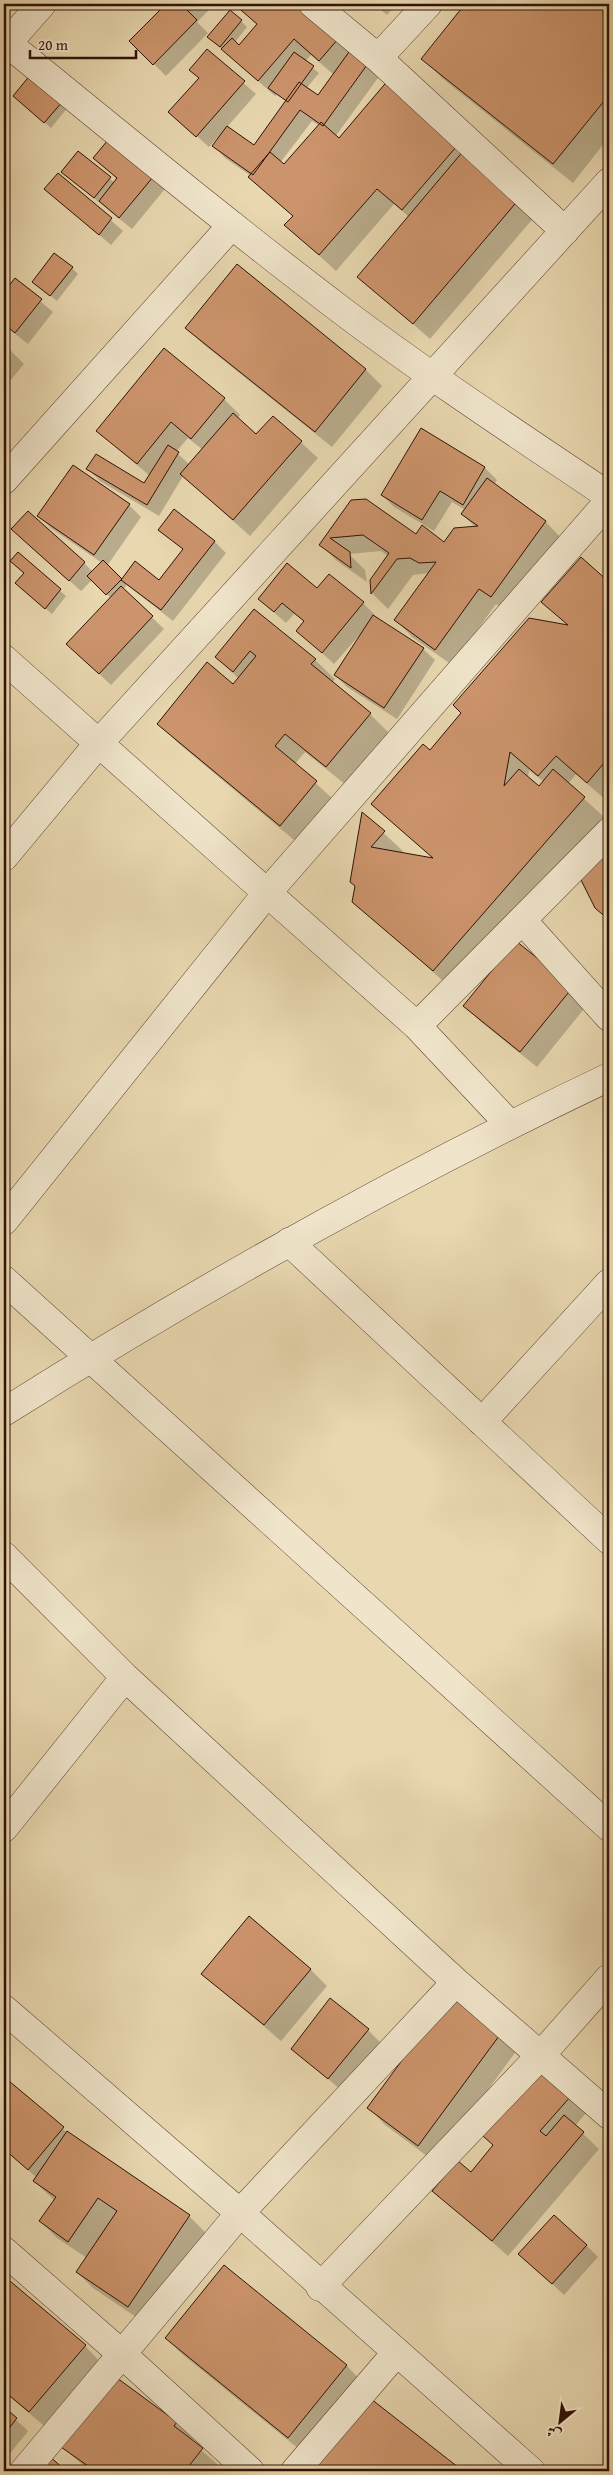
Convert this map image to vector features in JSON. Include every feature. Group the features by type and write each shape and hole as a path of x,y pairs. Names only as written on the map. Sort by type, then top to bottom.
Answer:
{"street":[{"path":"42,4 5,45 345,313 432,376 609,496"},
{"path":"314,4 378,58 565,231"},
{"path":"378,58 428,4"},
{"path":"4,857 98,744 609,182"},
{"path":"4,480 232,225"},
{"path":"4,1221 267,893 609,501"},
{"path":"4,658 98,744 418,1026 510,1125"},
{"path":"418,1026 609,832"},
{"path":"522,920 609,1017"},
{"path":"4,1412 89,1358 289,1242 510,1125 609,1078"},
{"path":"289,1242 609,1540"},
{"path":"4,1280 609,1827"},
{"path":"482,1422 609,1283"},
{"path":"4,1556 125,1677 456,1982 609,2115"},
{"path":"4,1828 125,1677"},
{"path":"320,2287 541,2055 609,1978"},
{"path":"24,2471 240,2213 456,1982"},
{"path":"4,2009 240,2213 320,2287 531,2471"},
{"path":"4,2251 123,2355 250,2471"},
{"path":"295,2471 396,2353"}],"building":[{"path":"166,4 192,4 186,9 197,20 153,65 129,41"},
{"path":"234,4 315,4 345,31 319,61 294,39 258,81 221,49 232,38 239,45 257,24"},
{"path":"465,4 609,4 609,95 553,164 421,59"},
{"path":"230,10 242,20 220,47 207,37"},
{"path":"354,45 372,58 323,126 300,110 253,175 212,146 227,126 254,145 299,82 318,95"},
{"path":"207,49 245,81 196,137 168,112 199,78 189,70"},
{"path":"294,52 314,66 288,102 268,88"},
{"path":"31,74 63,101 44,123 13,96"},
{"path":"390,78 462,140 402,210 377,189 319,255 284,225 293,216 248,177 270,152 284,164 321,122 339,138"},
{"path":"113,134 158,171 119,218 99,201 117,178 93,158"},
{"path":"470,143 526,191 413,324 357,277"},
{"path":"78,151 111,177 94,198 61,172"},
{"path":"58,173 112,218 99,235 44,189"},
{"path":"54,253 73,267 50,296 32,282"},
{"path":"237,264 366,369 315,432 185,328"},
{"path":"15,278 42,299 15,333 4,324 4,292"},
{"path":"164,348 225,398 191,439 171,422 137,464 96,431"},
{"path":"233,413 256,434 273,416 302,441 233,520 180,474"},
{"path":"421,428 485,467 463,505 440,491 422,520 381,495"},
{"path":"168,445 179,452 147,505 86,469 96,454 144,483"},
{"path":"73,465 130,504 94,555 37,516"},
{"path":"487,478 546,521 491,597 479,589 435,650 394,620 436,562 419,563 410,558 397,559 371,594 370,580 389,553 363,535 330,538 350,552 351,568 319,545 351,500 366,499 416,534 422,525 444,542 454,528 478,526 461,514"},
{"path":"174,509 215,541 161,610 121,580 135,561 159,580 183,549 158,530"},
{"path":"28,511 85,562 69,581 11,529"},
{"path":"18,552 61,589 45,609 15,583 24,573 10,561"},
{"path":"581,557 609,582 609,757 587,783 556,756 538,776 510,752 504,786 519,769 539,786 553,769 585,797 433,971 352,902 355,886 350,882 362,812 385,831 371,847 433,858 371,804 423,744 430,750 461,713 453,705 529,618 568,625 541,602"},
{"path":"103,560 122,579 106,595 87,576"},
{"path":"287,563 317,588 329,574 364,602 322,653 296,631 304,621 282,603 274,612 258,599"},
{"path":"121,586 153,616 99,674 66,644"},
{"path":"254,609 316,659 311,664 371,713 326,767 285,734 275,746 317,781 280,826 157,724 207,662 233,684 256,656 250,651 233,672 215,657"},
{"path":"373,615 424,648 384,708 334,675"},
{"path":"609,844 609,920 595,908 580,878"},
{"path":"516,941 573,987 520,1052 463,1006"},
{"path":"249,1916 311,1969 264,2025 201,1974"},
{"path":"450,1995 502,2032 418,2146 367,2108"},
{"path":"330,1998 369,2029 328,2079 291,2049"},
{"path":"540,2069 571,2096 540,2131 546,2136 564,2115 584,2132 492,2241 432,2191 458,2161 471,2172 493,2145 483,2136"},
{"path":"9,2081 64,2127 28,2170 4,2149 4,2087"},
{"path":"67,2131 190,2215 128,2307 76,2272 117,2211 98,2198 68,2242 39,2221 56,2197 33,2181"},
{"path":"554,2215 587,2245 552,2284 518,2254"},
{"path":"224,2265 347,2365 288,2438 165,2338"},
{"path":"4,2276 86,2345 29,2412 4,2391"},
{"path":"113,2375 177,2422 174,2426 203,2448 185,2471 95,2471 61,2447"},
{"path":"366,2395 463,2471 310,2471"},
{"path":"4,2407 17,2418 4,2435"},
{"path":"46,2453 66,2471 30,2471"}]}
